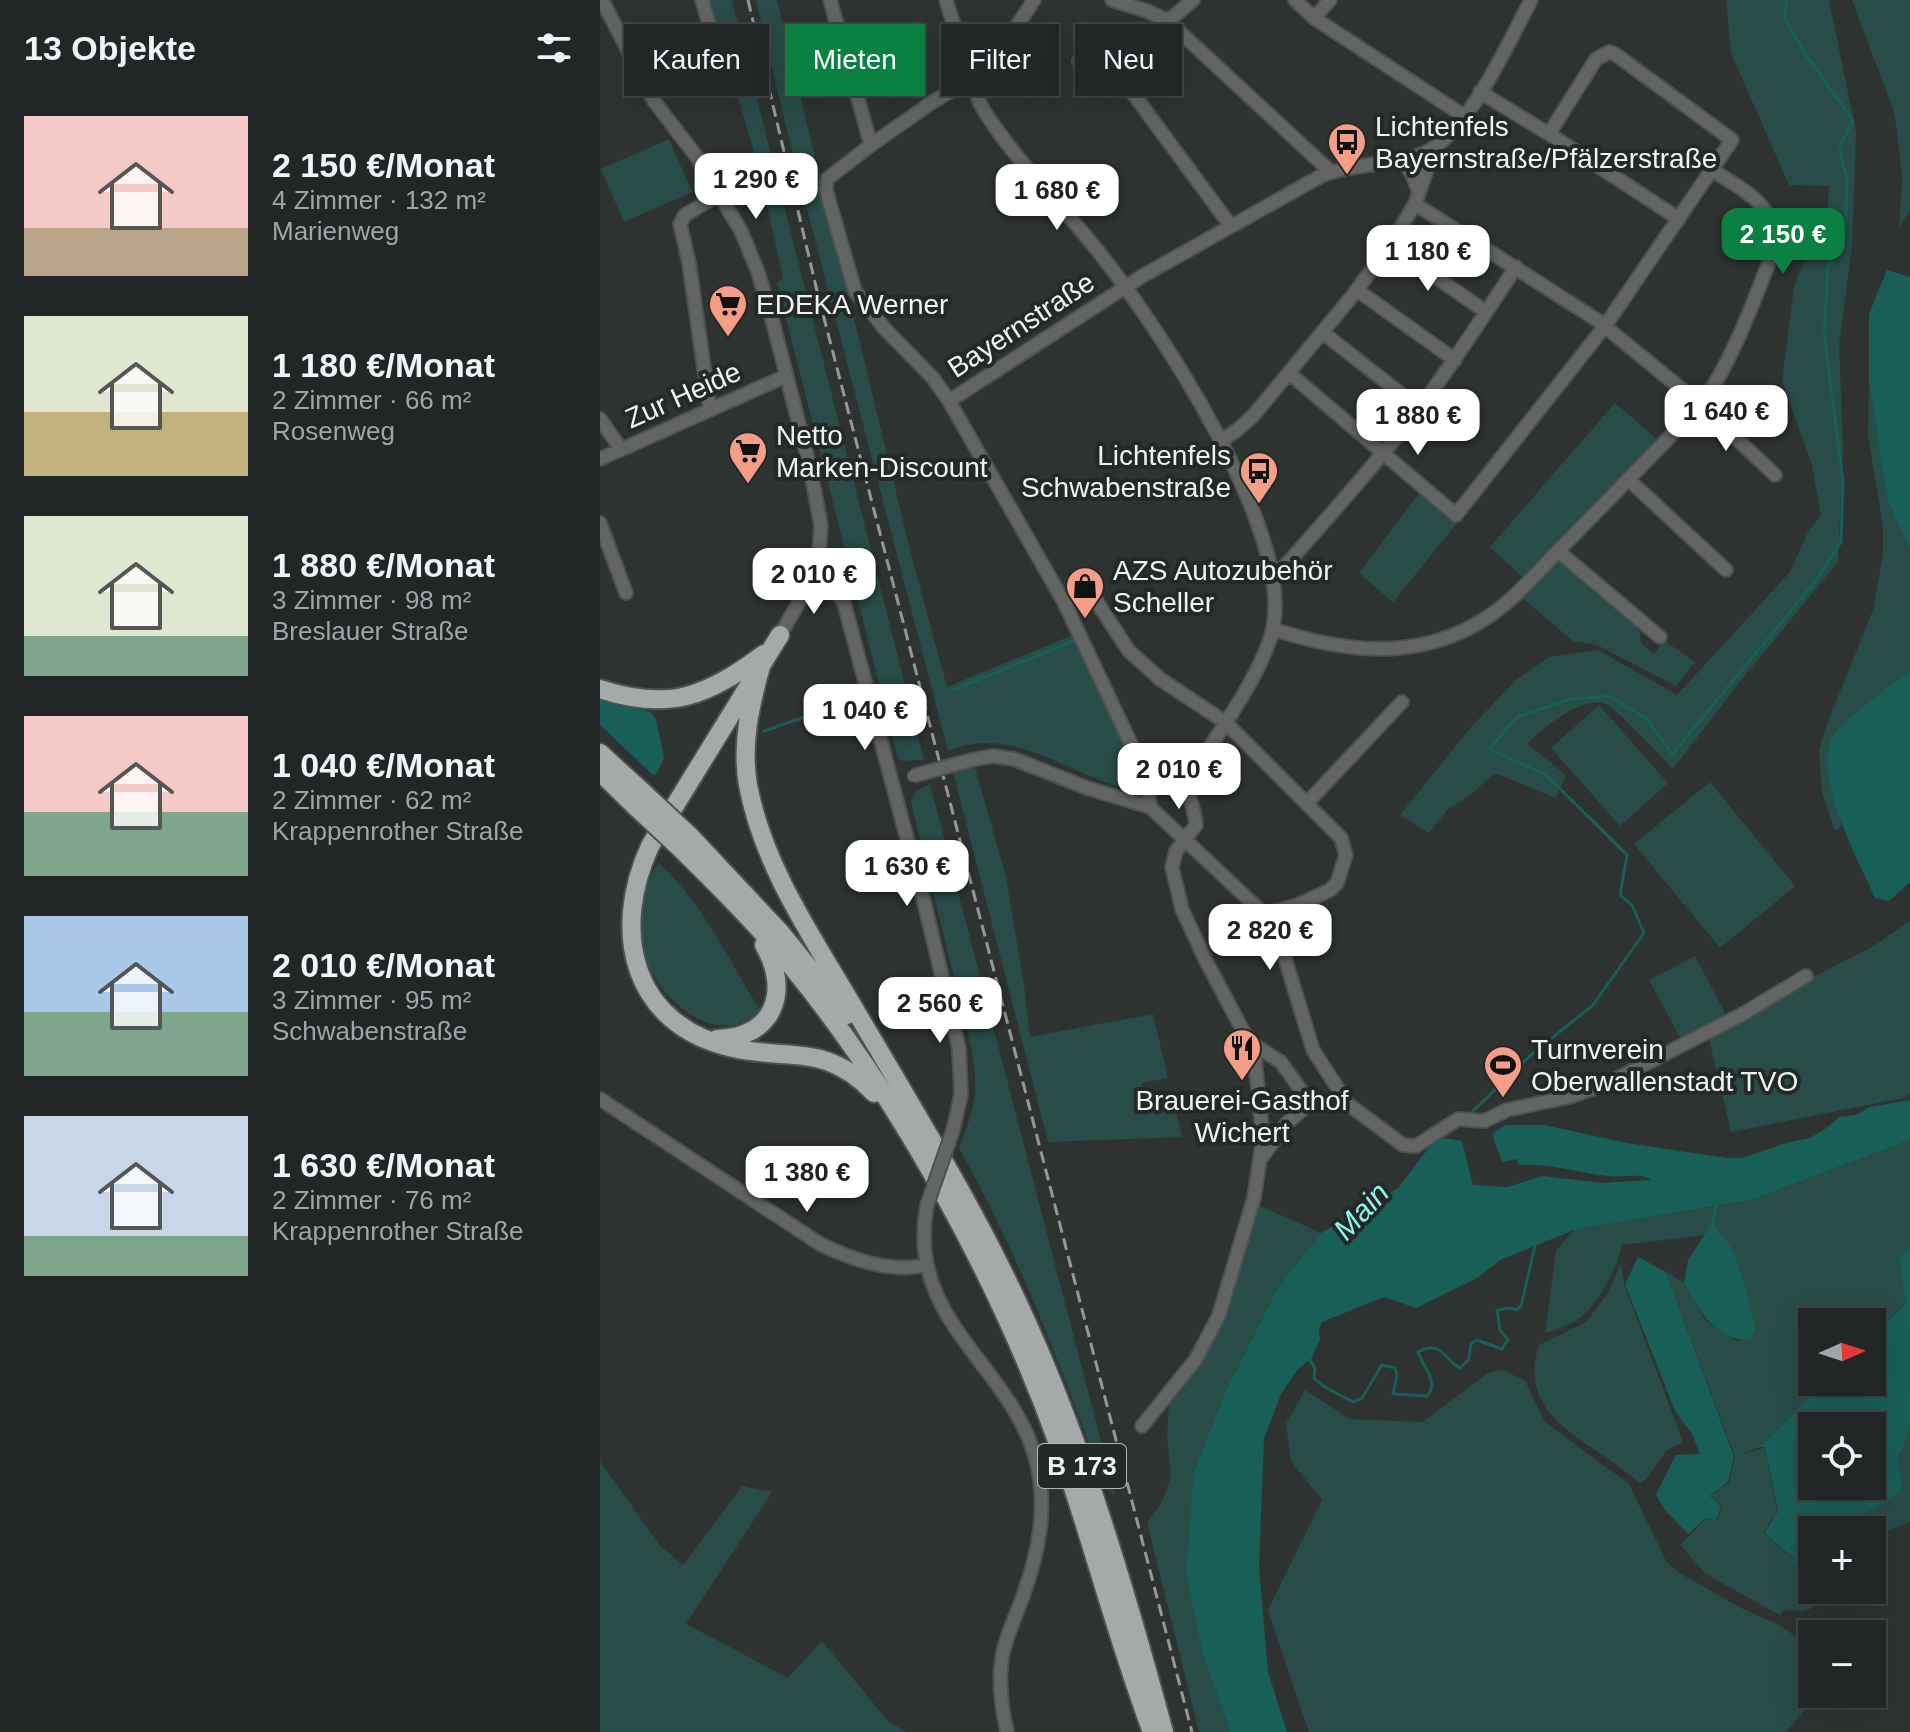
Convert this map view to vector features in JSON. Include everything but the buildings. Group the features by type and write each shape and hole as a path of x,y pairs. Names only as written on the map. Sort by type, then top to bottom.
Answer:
{"highway":[{"path":"776,642 650,846 636,881 630,912 630,941 636,966 645,986 673,1019 709,1039 735,1048 805,1054 826,1059 848,1070 872,1090 909,1137"},
{"path":"600,689 650,700 688,696 717,685 776,642"},
{"path":"761,666 745,740 748,785 757,818 791,900 898,1085"},
{"name":"B 173","path":"600,753 642,802 780,932 898,1085 940,1152 974,1214 1039,1352 1094,1501 1164,1732"},
{"name":"B 173","path":"600,772 642,802"},
{"name":"B 173","path":"685,842 793,968 843,1035 909,1137 969,1244 1036,1387 1065,1463 1130,1674 1152,1732"},
{"path":"709,1039 738,1037 753,1031 775,1005 777,972 749,919"}],"street":[{"path":"602,0 654,101 696,156 720,194 755,263 799,423 821,526 819,553 813,578 776,642"},
{"path":"702,0 709,24"},
{"path":"830,0 871,145"},
{"path":"946,0 954,24"},
{"path":"1018,24 1034,0"},
{"path":"1112,0 1168,21 1331,172"},
{"path":"1168,21 1193,0"},
{"path":"1295,0 1314,18 1464,116"},
{"path":"1314,18 1330,0"},
{"name":"Bayernstraße","path":"949,401 1125,287 1230,225 1331,172 1402,159 1431,150 1451,134 1480,92 1531,0"},
{"path":"1289,373 1456,515 1605,326 1732,140 1670,92 1609,52 1596,59 1549,134"},
{"path":"1480,92 1679,219"},
{"path":"944,96 827,179 826,190 855,291 875,318 933,378 949,401 1064,602 1139,761 1148,788 1150,807"},
{"path":"978,96 983,108 1005,139 1125,287 1177,366 1221,441 1253,512 1274,575 1277,601 1273,629 1256,669 1191,775 1187,785 1196,825 1176,851 1172,867 1182,909 1248,1040 1259,1080 1263,1123 1261,1160 1254,1198 1219,1315 1196,1359 1142,1426"},
{"path":"1135,96 1230,225"},
{"path":"1221,441 1253,416 1390,245 1415,204 1431,150"},
{"path":"1402,159 1418,190"},
{"path":"1273,629 1333,646 1370,650 1427,644 1485,618 1505,604 1701,405 1721,378 1735,348 1773,252 1775,239 1773,224 1764,207 1712,170"},
{"path":"710,410 689,263 680,224 685,215 720,194"},
{"path":"1415,204 1605,326 1701,405 1775,475"},
{"path":"1390,245 1486,312"},
{"path":"1274,575 1384,453 1455,360 1516,267"},
{"path":"1357,290 1455,360"},
{"path":"1322,332 1419,408"},
{"name":"Zur Heide","path":"600,459 786,376"},
{"path":"600,419 621,449"},
{"path":"1629,480 1726,570"},
{"path":"600,523 626,593"},
{"path":"1558,551 1660,637"},
{"path":"813,578 843,598 959,1048 961,1095 953,1130 927,1205 921,1266 942,1309 1020,1419 1030,1441 1041,1483 1038,1550 1004,1647 1001,1666 1007,1732"},
{"path":"1064,602 1089,590 1129,651 1160,679 1225,722 1341,838 1346,855 1341,876 1330,890 1298,905 1264,914"},
{"path":"1308,802 1402,702"},
{"path":"891,782 993,756 1014,759 1087,788 1150,807 1264,914 1277,932 1313,1050 1348,1104 1403,1145 1416,1146 1458,1119 1484,1121 1507,1110 1573,1096 1612,1081 1741,1015 1806,976"},
{"path":"1277,932 1298,905"},
{"path":"1248,1040 1281,1062 1310,1103"},
{"path":"600,1099 820,1244 862,1262 883,1266 921,1266"},
{"path":"1261,1160 1287,1123 1310,1103 1348,1104"}],"shaded area":[{"path":"709,0 732,0 738,24 716,24"},
{"path":"756,0 777,0 785,33 785,96 800,96 912,558 947,687 1075,634 1141,780 1143,795 1021,748 985,743 948,751 794,159 769,54 769,24 762,24"},
{"path":"1726,0 1829,0 1856,132 1852,246 1839,345 1843,447 1838,562 1673,769 1612,708 1597,702 1586,704 1553,722 1527,744 1566,775 1556,798 1495,773 1468,797 1448,809 1429,833 1400,815 1471,727 1516,680 1549,657 1598,650 1677,695 1790,572 1808,532 1821,516 1812,465 1782,381 1794,287 1802,266 1826,246 1829,186 1789,185 1731,53"},
{"path":"1852,0 1910,0 1910,211 1899,228 1902,178 1893,109"},
{"path":"738,96 756,96 924,760 902,761 898,758 777,283 783,278 758,165"},
{"path":"669,139 692,192 624,222 601,169"},
{"path":"1869,382 1888,502 1910,549 1910,671 1851,716 1829,781 1842,826 1835,831 1822,793 1819,750 1873,610 1883,555 1883,525 1868,436"},
{"path":"1615,403 1659,441 1525,579 1490,547"},
{"path":"1421,490 1458,522 1393,602 1359,573"},
{"path":"1560,557 1638,624 1641,643 1654,654 1665,641 1695,662 1676,686 1597,645 1573,641 1520,596"},
{"path":"1599,705 1668,783 1620,826 1551,748"},
{"path":"974,764 1006,877 1030,1037 1153,1014 1168,1078 1142,1083 1146,1106 1174,1102 1182,1137 1048,1142 953,772"},
{"path":"1710,782 1795,886 1720,948 1634,844"},
{"path":"930,784 1115,1495 1104,1485 1056,1356 1020,1271 959,1148 972,1111 975,1080 972,1051 911,802 916,791"},
{"path":"658,863 701,913 760,1010 743,1022 725,1026 706,1022 688,1013 658,983 648,965 639,936 639,914 648,882"},
{"path":"1910,921 1910,1093 1904,1098 1731,1132 1709,1039 1809,979 1872,947"},
{"path":"1695,956 1727,1017 1682,1041 1649,980"},
{"path":"1910,1140 1910,1246 1899,1259 1906,1302 1886,1322 1886,1308 1798,1308 1798,1396 1811,1396 1760,1447 1742,1454 1765,1448 1777,1511 1764,1532 1795,1559 1792,1562 1795,1568 1798,1567 1798,1604 1817,1604 1802,1611 1782,1612 1781,1616 1706,1574 1680,1545 1705,1519 1717,1520 1722,1506 1711,1496 1729,1483 1735,1457 1666,1272 1684,1283 1705,1320 1736,1341 1750,1340 1713,1223 1706,1235 1621,1245 1612,1273 1587,1311 1573,1322 1545,1333 1556,1251 1574,1230 1751,1200"},
{"path":"1256,1204 1321,1233 1278,1287 1225,1392 1194,1472 1202,1651 1230,1732 1199,1732 1147,1523 1163,1500 1171,1476 1167,1437 1169,1402 1200,1361"},
{"path":"1621,1263 1624,1284 1683,1442 1666,1451 1640,1484 1565,1428 1549,1412 1538,1394 1534,1372 1539,1345 1586,1322 1608,1293"},
{"path":"1503,1370 1525,1381 1545,1422 1629,1484 1666,1561 1678,1572 1798,1638 1798,1708 1806,1708 1786,1732 1309,1732 1268,1610 1322,1500 1291,1461 1286,1424 1305,1390 1350,1419 1422,1422 1488,1373"},
{"path":"1910,1430 1910,1522 1886,1532 1886,1516 1854,1516 1890,1499 1903,1488 1897,1461"},
{"path":"600,1461 660,1546 683,1565 742,1486 772,1492 686,1624 788,1678 822,1641 888,1721 906,1732 600,1732"}],"water":[{"path":"1887,270 1910,277 1910,549 1888,502 1869,382 1869,314"},
{"path":"1910,671 1910,882 1889,901 1875,898 1850,844 1835,803 1827,764 1829,746 1841,727"},
{"path":"600,700 650,712 656,719 664,758 658,772 653,775 600,725"},
{"name":"Main","path":"1910,1100 1910,1140 1751,1200 1574,1230 1500,1260 1479,1277 1416,1308 1384,1297 1322,1322 1320,1340 1311,1359 1298,1369 1281,1394 1264,1438 1259,1567 1268,1672 1287,1732 1230,1732 1202,1651 1186,1572 1194,1472 1225,1392 1278,1287 1321,1233 1398,1188 1437,1137 1462,1141 1473,1185 1507,1187 1543,1176 1602,1183 1651,1180 1642,1176 1608,1176 1519,1165 1516,1159 1502,1162 1492,1134 1506,1125 1545,1125 1627,1143 1743,1158 1810,1138 1839,1117 1856,1115 1870,1107"},
{"path":"1713,1222 1731,1248 1742,1277 1756,1329 1750,1340 1738,1339 1718,1330 1684,1283 1688,1260"},
{"path":"1910,1246 1910,1430 1897,1461 1903,1488 1890,1499 1854,1516 1798,1516 1798,1567 1795,1567 1792,1562 1795,1559 1765,1532 1778,1511 1765,1447 1760,1447 1811,1396 1886,1396 1886,1322 1906,1303 1899,1259"},
{"path":"1638,1257 1666,1272 1734,1457 1728,1482 1710,1496 1721,1506 1716,1520 1705,1518 1688,1534 1665,1510 1656,1495 1676,1455 1700,1454 1692,1434 1675,1411 1625,1284"}],"waterway":[{"path":"1470,1114 1531,1055 1593,1005 1644,933 1632,905 1620,895 1627,855 1545,774 1489,749 1517,717 1571,699 1609,696 1647,719 1672,754 1815,582 1841,542 1843,481 1824,333 1828,267 1845,241 1847,178 1839,149 1853,120 1808,58 1784,17 1787,0"},
{"path":"953,690 1071,642"},
{"path":"884,691 897,690"},
{"path":"764,731 854,700"},
{"path":"1713,1222 1716,1206"},
{"path":"1309,1358 1315,1369 1314,1378 1353,1402 1362,1398 1382,1365 1395,1368 1397,1376 1393,1394 1427,1396 1431,1391 1431,1380 1418,1352 1438,1349 1460,1368 1469,1359 1471,1344 1477,1340 1502,1349 1508,1340 1500,1330 1497,1310 1517,1310 1521,1306 1535,1246"}],"railway":[{"path":"748,0 818,295 1192,1732"}],"place":[{"name":"Lichtenfels Bayernstraße/Pfälzerstraße","path":"1347,176"},
{"name":"EDEKA Werner","path":"728,338"},
{"name":"Netto Marken-Discount","path":"748,485"},
{"name":"Lichtenfels Schwabenstraße","path":"1259,505"},
{"name":"AZS Autozubehör Scheller","path":"1085,620"},
{"name":"Brauerei-Gasthof Wichert","path":"1242,1082"},
{"name":"Turnverein Oberwallenstadt TVO","path":"1503,1099"}]}
